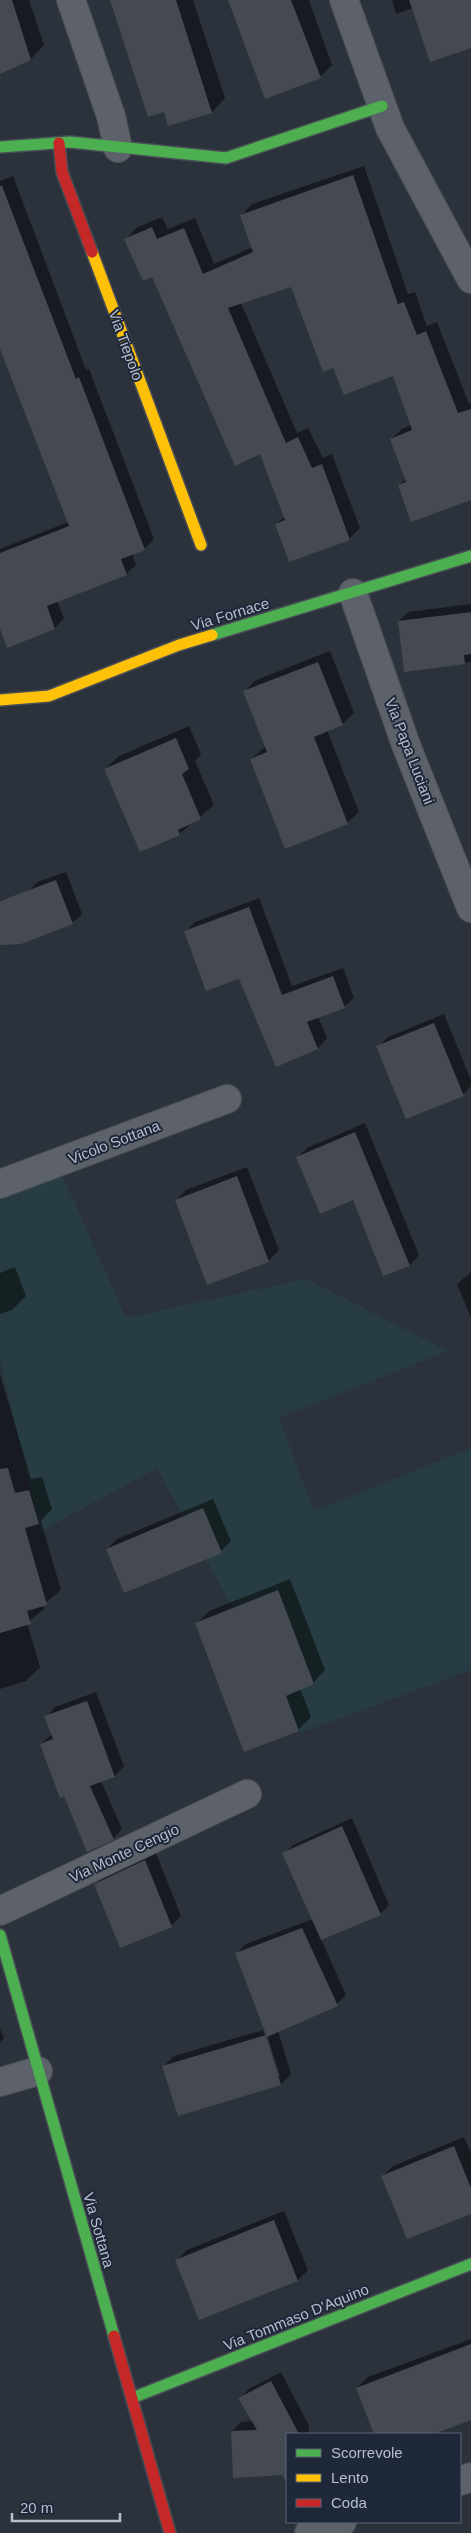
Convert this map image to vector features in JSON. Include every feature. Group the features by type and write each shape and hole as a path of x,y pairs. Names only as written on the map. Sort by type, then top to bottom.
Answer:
{"street":[{"path":"71,0 111,116 118,148"},
{"path":"344,0 390,128 471,279"},
{"path":"0,147 70,142 226,158 382,106"},
{"name":"Via Tiepolo","path":"59,143 62,172 201,545"},
{"name":"Via Fornace","path":"0,700 49,696 179,646 471,556"},
{"name":"Via Papa Luciani","path":"353,593 406,745 471,908"},
{"name":"Vicolo Sottana","path":"0,1184 227,1099"},
{"name":"Via Monte Cengio","path":"0,1911 247,1794"},
{"name":"Via Sottana","path":"0,1934 170,2533"},
{"path":"0,2082 38,2071"},
{"name":"Via Tommaso D'Aquino","path":"132,2398 471,2264"},
{"path":"309,2533 339,2523"}],"green space":[{"path":"63,1177 126,1318 306,1279 448,1351 279,1418 314,1511 471,1448 471,1670 300,1733 157,1468 41,1531 0,1360 0,1189"}],"building":[{"path":"0,0 12,0 31,60 0,74"},
{"path":"110,0 176,0 212,113 168,126 164,112 148,117"},
{"path":"228,0 291,0 321,78 265,99"},
{"path":"409,0 471,0 471,48 430,62"},
{"path":"353,175 398,304 404,302 417,335 426,331 458,413 471,409 471,500 411,522 398,485 406,482 390,439 412,430 393,376 344,395 333,368 323,372 291,287 228,308 286,443 298,437 312,468 322,464 350,540 289,562 275,524 285,520 260,454 235,466 152,277 143,281 124,239 152,227 157,239 184,228 203,274 253,252 240,215"},
{"path":"0,186 2,186 76,379 79,377 145,550 121,559 127,575 47,606 55,629 7,648 0,629 0,553 69,526 0,349"},
{"path":"471,612 471,654 464,655 465,664 404,672 398,621"},
{"path":"318,662 343,725 314,737 348,824 285,849 250,759 267,752 243,691"},
{"path":"176,738 189,769 182,774 201,819 178,830 180,835 140,852 104,769"},
{"path":"56,880 73,924 21,944 0,945 0,901"},
{"path":"249,907 282,995 333,976 345,1008 307,1022 318,1049 276,1067 239,979 206,991 184,931"},
{"path":"434,1023 464,1096 406,1119 376,1046"},
{"path":"355,1132 410,1266 383,1276 353,1200 320,1214 296,1157"},
{"path":"237,1176 269,1262 207,1285 175,1200"},
{"path":"8,1468 15,1493 29,1490 39,1524 25,1528 47,1605 27,1611 31,1624 0,1633 0,1469"},
{"path":"203,1508 222,1553 124,1593 106,1549"},
{"path":"278,1590 314,1684 286,1696 299,1731 244,1752 195,1623"},
{"path":"87,1701 115,1777 90,1786 114,1840 87,1852 64,1796 60,1798 40,1744 53,1739 44,1716"},
{"path":"342,1826 381,1915 321,1940 282,1853"},
{"path":"145,1860 172,1927 120,1948 94,1884"},
{"path":"302,1928 338,2006 267,2037 235,1953"},
{"path":"266,2035 281,2085 178,2116 162,2066"},
{"path":"454,2146 471,2188 471,2214 407,2239 381,2176"},
{"path":"274,2220 298,2281 199,2320 175,2260"},
{"path":"471,2344 471,2420 437,2433 374,2433 356,2388"},
{"path":"271,2381 298,2433 286,2433 286,2481 282,2475 233,2478 231,2431 257,2430 238,2398"}],"traffic: fast":[{"path":"0,147 70,142 226,158 382,106"},
{"path":"212,635 471,556"},
{"path":"0,1935 114,2336"},
{"path":"132,2398 471,2264"}],"traffic: slow":[{"path":"92,252 201,545"},
{"path":"0,700 49,696 179,645 212,635"}],"traffic: jam":[{"path":"59,143 62,172 92,252"},
{"path":"114,2336 170,2533"}]}
